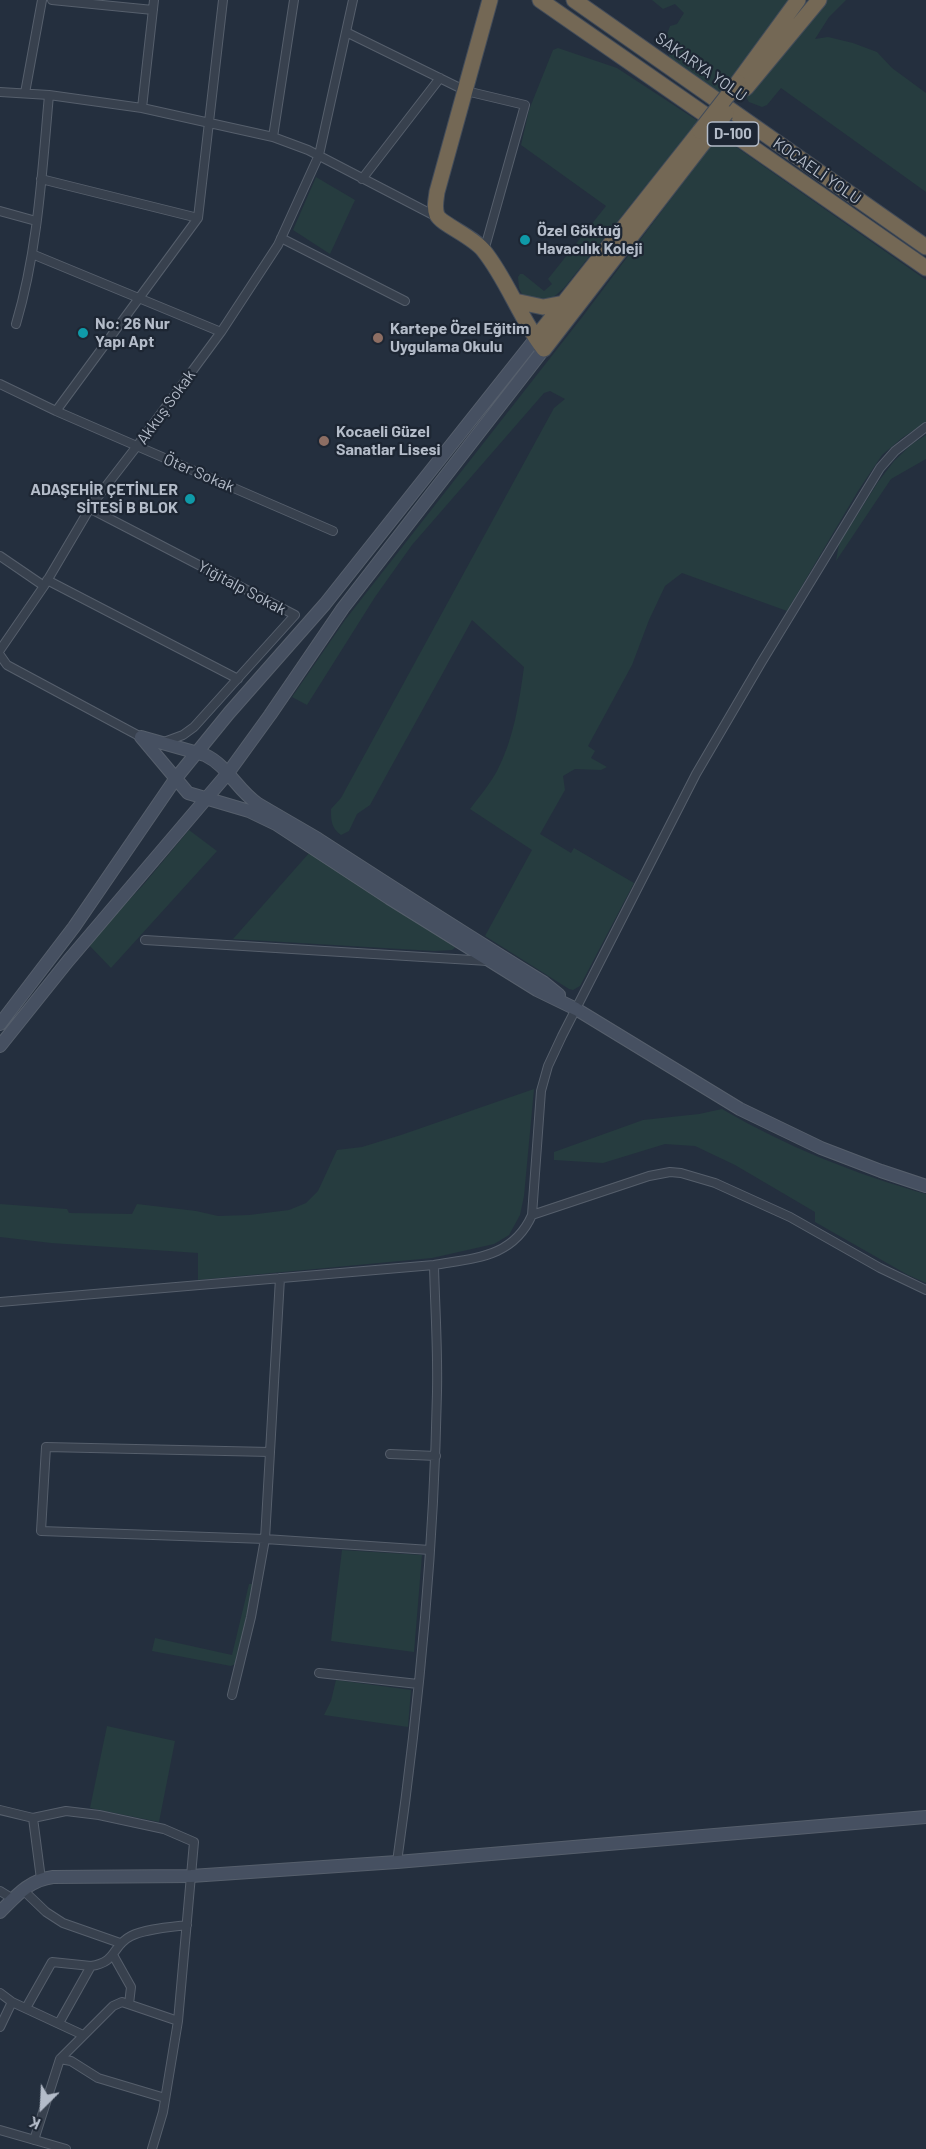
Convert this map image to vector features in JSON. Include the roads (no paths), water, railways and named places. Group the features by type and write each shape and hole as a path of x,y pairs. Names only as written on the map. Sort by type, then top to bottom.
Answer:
{"highway":[{"path":"535,0 555,10"},
{"name":"KOCAELİ YOLU","path":"540,0 926,268"},
{"name":"SAKARYA YOLU","path":"574,0 926,247"},
{"path":"491,1 437,192 435,210 438,217 476,242 484,251 515,301 544,339"},
{"path":"544,339 742,85 818,1"},
{"path":"742,85 795,3"},
{"path":"544,339 564,303 618,232 704,134"},
{"path":"515,301 543,307 564,303"}],"street":[{"path":"25,93 42,0"},
{"path":"52,0 154,5 142,108"},
{"path":"56,411 198,218 223,0"},
{"path":"273,137 294,0"},
{"name":"Akkuş Sokak","path":"0,650 46,583 89,508 221,332 281,238 319,155 353,0"},
{"path":"346,32 466,90 525,105 484,251"},
{"path":"362,179 440,78"},
{"path":"0,92 49,95 142,108 273,137 296,144 319,155 438,217"},
{"path":"16,324 32,254 49,95"},
{"path":"41,178 198,218"},
{"path":"0,211 36,221"},
{"path":"281,238 405,301"},
{"path":"32,254 221,332"},
{"path":"0,1024 74,927 176,778 229,713 315,616 544,339"},
{"path":"0,1046 68,961 228,773 343,608 544,339"},
{"name":"Öter Sokak","path":"0,384 56,411 333,531"},
{"path":"0,1302 434,1265 498,1252 522,1234 532,1215 541,1091 548,1066 576,1009 696,774 761,663 880,468 895,451 926,427"},
{"name":"Yiğitalp Sokak","path":"89,508 295,615 194,727 183,735 163,743"},
{"path":"0,556 46,583 238,679"},
{"path":"295,615 315,616"},
{"path":"0,655 7,665 141,737 214,759 256,802 543,982 576,1009"},
{"path":"141,737 188,793 249,810 276,824 537,990 576,1009 684,1077 766,1123 842,1156 926,1186"},
{"path":"145,940 491,961"},
{"path":"532,1215 649,1176 670,1172 681,1173 716,1183 790,1217 880,1268 926,1290"},
{"path":"398,1862 418,1684 436,1456 434,1265"},
{"path":"232,1695 251,1617 265,1539 280,1278"},
{"path":"270,1452 46,1447 41,1531 265,1539 430,1550"},
{"path":"390,1454 436,1456"},
{"path":"318,1673 418,1684"},
{"path":"0,1810 33,1818 72,1811 131,1821 173,1832 194,1842 178,2021 162,2119 152,2149"},
{"path":"0,1912 22,1889 40,1879 53,1877 191,1876 398,1862 926,1817"},
{"path":"33,1818 40,1879"},
{"path":"22,1889 46,1912 63,1923 120,1943"},
{"path":"0,1891 13,1899"},
{"path":"26,2008 52,1962 91,1966 105,1963 120,1943 132,1935 187,1924"},
{"path":"113,1955 131,1987 129,2004"},
{"path":"59,2023 91,1966"},
{"path":"0,1993 12,2002 84,2035"},
{"path":"0,2027 12,2002"},
{"path":"34,2140 60,2059 113,2006 122,2002 178,2021"},
{"path":"60,2059 70,2061 98,2078 165,2098"},
{"path":"0,2130 66,2149"}],"place":[{"name":"Özel Göktuğ Havacılık Koleji","path":"525,240"},
{"name":"No: 26 Nur Yapı Apt","path":"83,333"},
{"name":"Kartepe Özel Eğitim Uygulama Okulu","path":"378,338"},
{"name":"Kocaeli Güzel Sanatlar Lisesi","path":"324,441"},
{"name":"ADAŞEHİR ÇETİNLER SİTESİ B BLOK","path":"190,499"}]}
